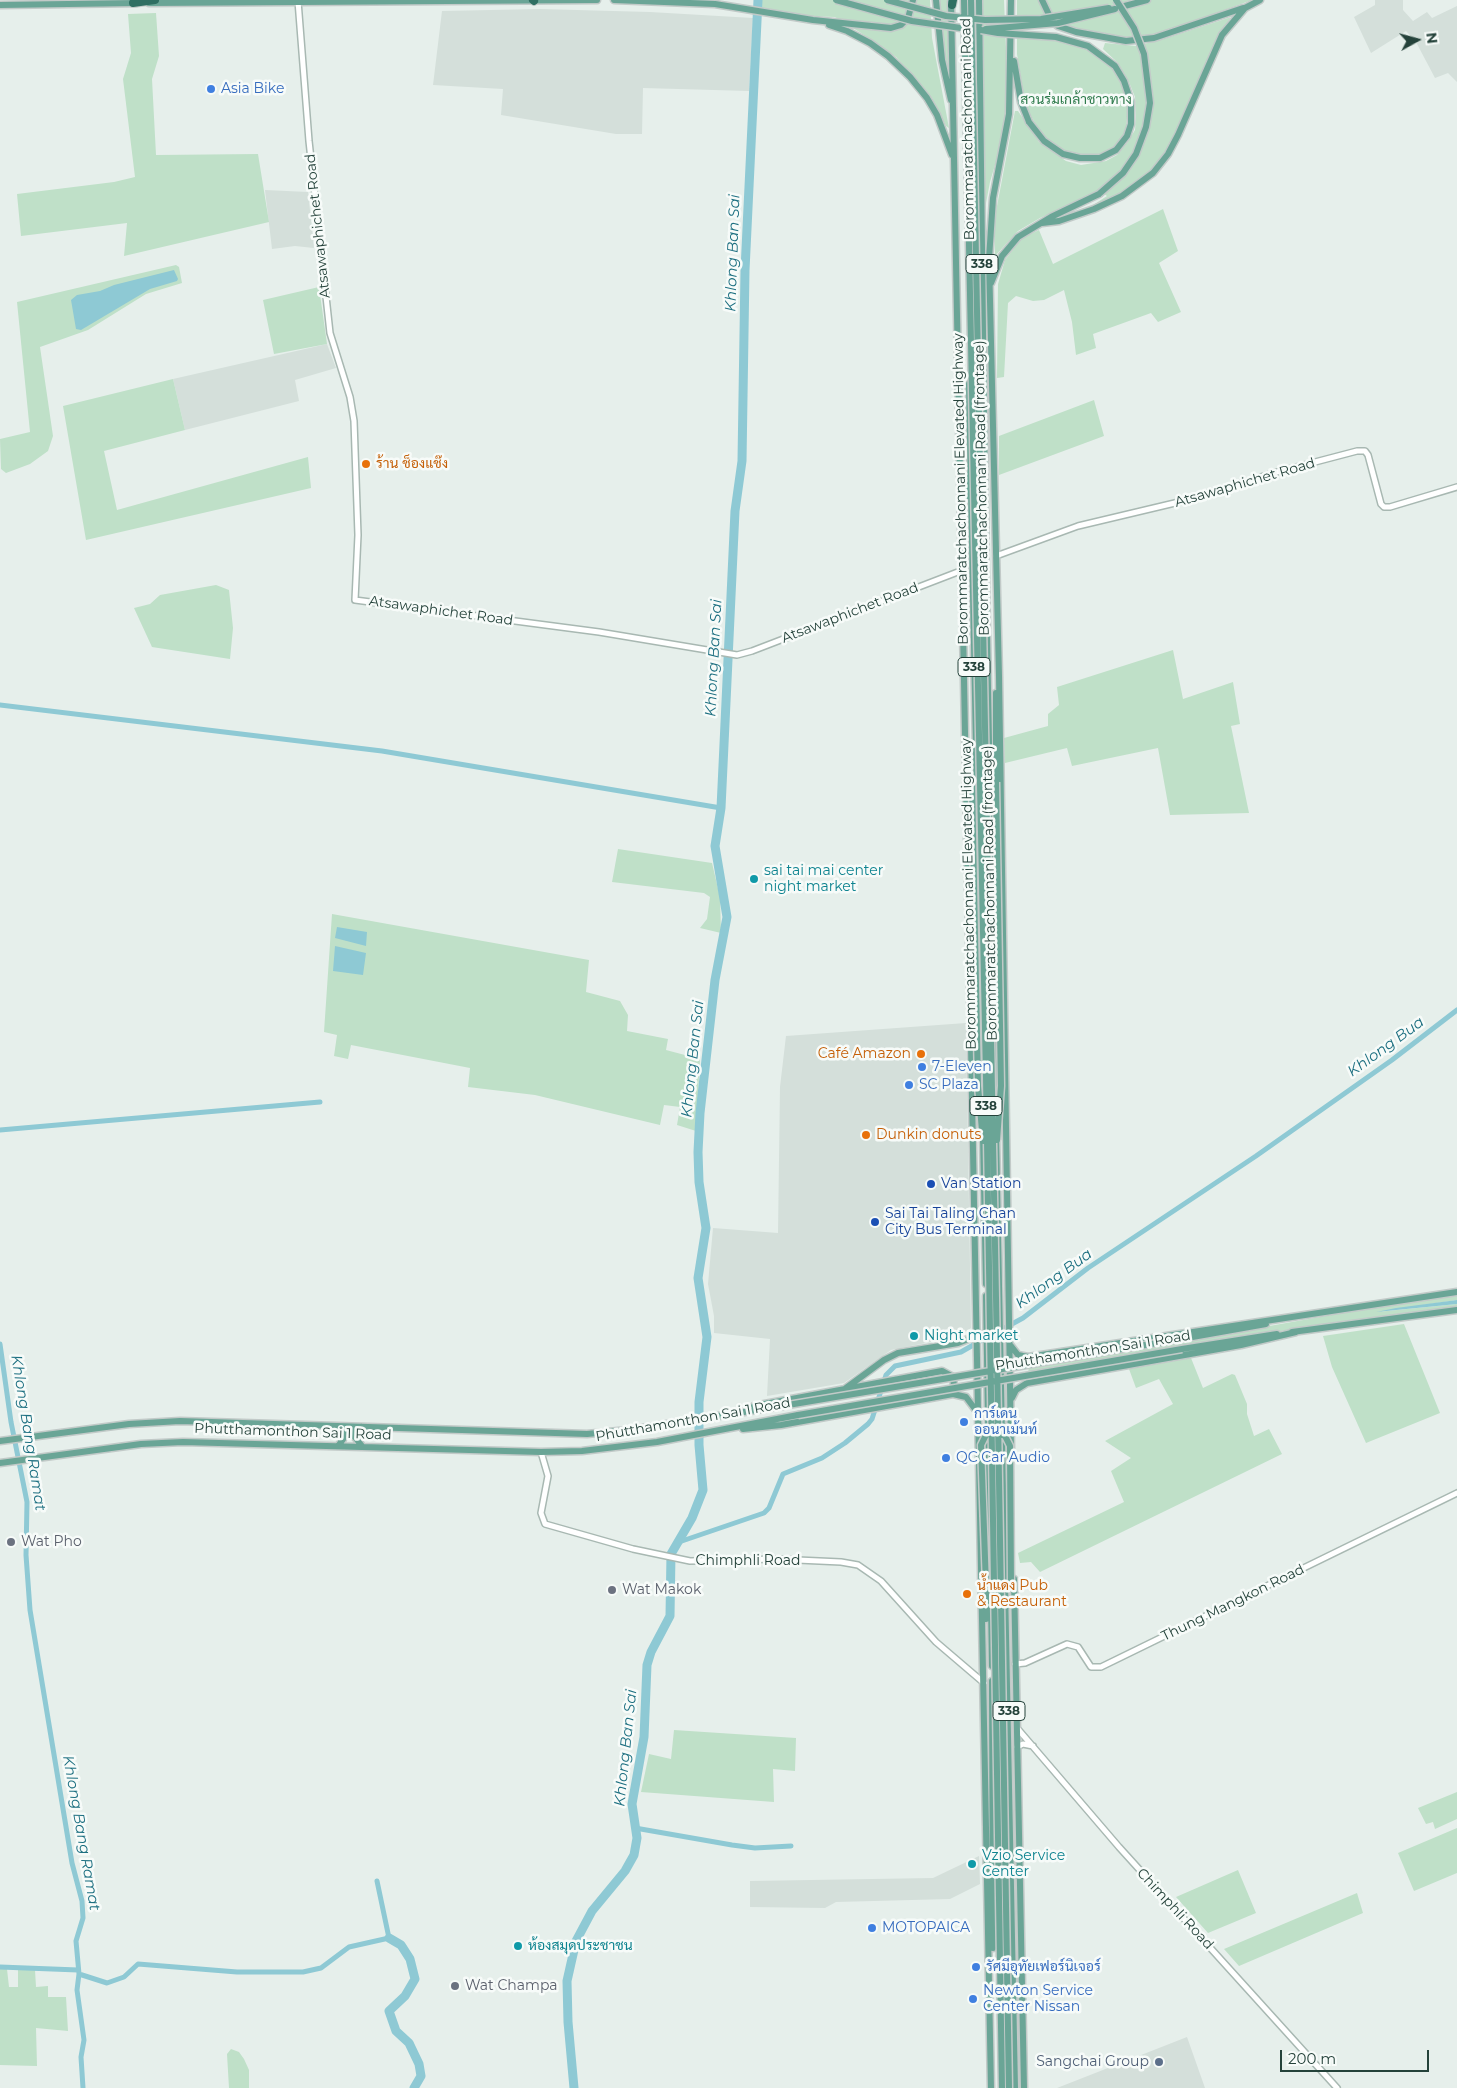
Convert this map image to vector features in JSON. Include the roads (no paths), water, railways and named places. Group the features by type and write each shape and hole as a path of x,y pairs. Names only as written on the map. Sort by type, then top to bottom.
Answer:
{"highway":[{"path":"133,3 155,0"}],"main road":[{"path":"0,5 298,1 598,0"},
{"path":"614,0 714,4 813,20 891,28 901,24 908,18 913,0"},
{"path":"836,0 912,21 998,33 1056,37 1088,46 1114,66 1124,81 1131,102 1131,124 1127,136 1116,150 1100,158 1080,158 1063,154 1044,141 1029,122 1021,102 1012,50"},
{"path":"887,0 946,16 985,20 1041,19 1115,9"},
{"path":"936,0 942,60 954,108"},
{"name":"Borommaratchachonnani Road","path":"963,0 971,542 987,1343 995,2088"},
{"name":"Borommaratchachonnani Elevated Highway","path":"963,0 1009,2088"},
{"name":"Borommaratchachonnani Elevated Highway","path":"971,0 1002,2088"},
{"name":"Borommaratchachonnani Road","path":"979,0 986,528 1015,2088"},
{"name":"Borommaratchachonnani Road (frontage)","path":"1011,0 1012,50 1008,126 993,198 989,260 1024,2088"},
{"path":"1042,0 1052,21 1058,26 1099,37 1135,41 1154,38 1245,8 1260,0"},
{"path":"990,287 1002,256 1011,243 1026,231 1099,194 1123,174 1136,154 1146,127 1150,103 1144,54 1134,28 1116,0"},
{"path":"981,30 1058,23 1147,0"},
{"name":"Borommaratchachonnani Road (frontage)","path":"952,2 991,2088"},
{"path":"1042,223 1059,221 1101,206 1128,192 1153,173 1168,154 1178,135 1222,35 1245,8"},
{"path":"813,20 859,36 888,56 910,77 927,98 937,115 955,164"},
{"path":"983,311 989,260"},
{"path":"959,394 971,542"},
{"path":"986,528 993,470"},
{"path":"964,627 971,705 978,1086 990,1187"},
{"path":"990,1187 1001,1086 995,704 998,657"},
{"name":"Phutthamonthon Sai 1 Road","path":"1010,1343 1018,1355 1024,1357 1037,1356 1457,1292"},
{"name":"Phutthamonthon Sai 1 Road","path":"1,1463 166,1442 338,1445 541,1452 601,1449 734,1428 798,1415 1182,1349 1457,1310"},
{"name":"Phutthamonthon Sai 1 Road","path":"0,1441 129,1424 180,1421 577,1434 629,1430 1181,1339 1294,1317"},
{"path":"845,1389 884,1360 898,1353 958,1343 971,1338 977,1331"},
{"name":"Phutthamonthon Sai 1 Road","path":"1010,1400 1021,1385 1040,1380 1241,1345 1296,1332"},
{"path":"1037,1356 1024,1364 1023,1369 1027,1380 1040,1380"},
{"path":"733,1412 871,1383 947,1372 953,1377 954,1386 952,1391 943,1395"},
{"path":"734,1428 752,1429 943,1395 958,1394 966,1397 973,1403 977,1412"},
{"path":"338,1445 346,1436 344,1430 339,1427"},
{"path":"361,1427 355,1430 354,1436 362,1446"},
{"path":"984,1672 987,1641 981,1444 986,1435 993,1432 1005,1436 1010,1446 1011,1585 1015,1664"},
{"path":"1014,2078 1023,2037"}],"street":[{"name":"Atsawaphichet Road","path":"298,1 310,150 329,325 351,403 354,421 358,535 355,600 599,632 737,655 963,570"},
{"name":"Atsawaphichet Road","path":"996,556 1078,526 1179,502 1277,472 1357,451 1365,451 1368,455 1381,504 1385,508 1457,486"},
{"name":"Chimphli Road","path":"541,1452 548,1476 541,1513 545,1524 668,1557 690,1561 776,1559 841,1562 858,1565 882,1581 936,1642 984,1683"},
{"name":"Thung Mangkon Road","path":"1015,1664 1024,1663 1067,1644 1078,1647 1092,1667 1101,1667 1457,1493"},
{"name":"Chimphli Road","path":"1017,1727 1119,1847 1337,2088"},
{"path":"1017,1747 1023,1744 1034,1746"}],"water":[{"path":"174,270 177,281 150,289 81,330 76,329 71,300 77,295 100,291 114,285"},
{"path":"337,927 367,932 366,946 335,938"},
{"path":"335,946 366,953 363,975 333,971"},
{"path":"1457,1300 1457,1304 1376,1312 1396,1308"}],"waterway":[{"name":"Khlong Ban Sai","path":"574,2088 568,2022 567,1981 576,1941 592,1911 625,1871 634,1855 637,1838 632,1804 644,1737 647,1665 651,1652 670,1616 671,1554 692,1518 703,1490 699,1445 699,1402 707,1337 698,1278 706,1228 699,1182 698,1152 700,1113 715,980 727,917 715,846 721,808 735,511 742,461 745,270 758,0"},
{"path":"0,705 382,751 721,808"},
{"name":"Khlong Bua","path":"999,1331 1023,1318 1088,1268 1256,1156 1392,1060 1457,1010"},
{"path":"0,1130 320,1102"},
{"name":"Khlong Bua","path":"679,1542 764,1513 769,1508 783,1474 822,1458 845,1443 868,1424 872,1419 886,1375 895,1366 961,1352 989,1336"},
{"name":"Khlong Bang Ramat","path":"0,1344 11,1422 27,1502 26,1555 30,1610 72,1863 82,1901 83,1918 76,1941 79,1974 77,1990 84,2040 81,2057 83,2088"},
{"path":"635,1828 755,1848 791,1846"},
{"name":"Khlong Bang Ramat","path":"79,1974 107,1983 124,1977 138,1964 237,1972 303,1972 321,1968 349,1947 389,1938 377,1881"},
{"name":"Khlong Bang Ramat","path":"389,1938 401,1945 410,1959 415,1979 405,1996 389,2011 396,2031 409,2043 419,2064 421,2076 414,2088"},
{"path":"0,1967 78,1970"}],"place":[{"name":"Asia Bike","path":"211,89"},
{"name":"ร้าน ช็องแช๊ง","path":"366,464"},
{"name":"sai tai mai center night market","path":"754,879"},
{"name":"Café Amazon","path":"921,1054"},
{"name":"7-Eleven","path":"922,1067"},
{"name":"SC Plaza","path":"909,1085"},
{"name":"Dunkin donuts","path":"866,1135"},
{"name":"Van Station","path":"931,1184"},
{"name":"Sai Tai Taling Chan City Bus Terminal","path":"875,1222"},
{"name":"Night market","path":"914,1336"},
{"name":"การ์เดน ออนาเม้นท์","path":"964,1422"},
{"name":"QC Car Audio","path":"946,1458"},
{"name":"Wat Pho","path":"11,1542"},
{"name":"Wat Makok","path":"612,1590"},
{"name":"น้ำแดง Pub & Restaurant","path":"967,1594"},
{"name":"Vzio Service Center","path":"972,1864"},
{"name":"MOTOPAICA","path":"872,1928"},
{"name":"ห้องสมุดประชาชน","path":"518,1946"},
{"name":"รัศมีอุทัยเฟอร์นิเจอร์","path":"976,1967"},
{"name":"Wat Champa","path":"455,1986"},
{"name":"Newton Service Center Nissan","path":"973,1999"},
{"name":"Sangchai Group","path":"1159,2062"}],"park label":[{"name":"สวนร่มเกล้าชาวทาง","path":"1076,100"}]}
